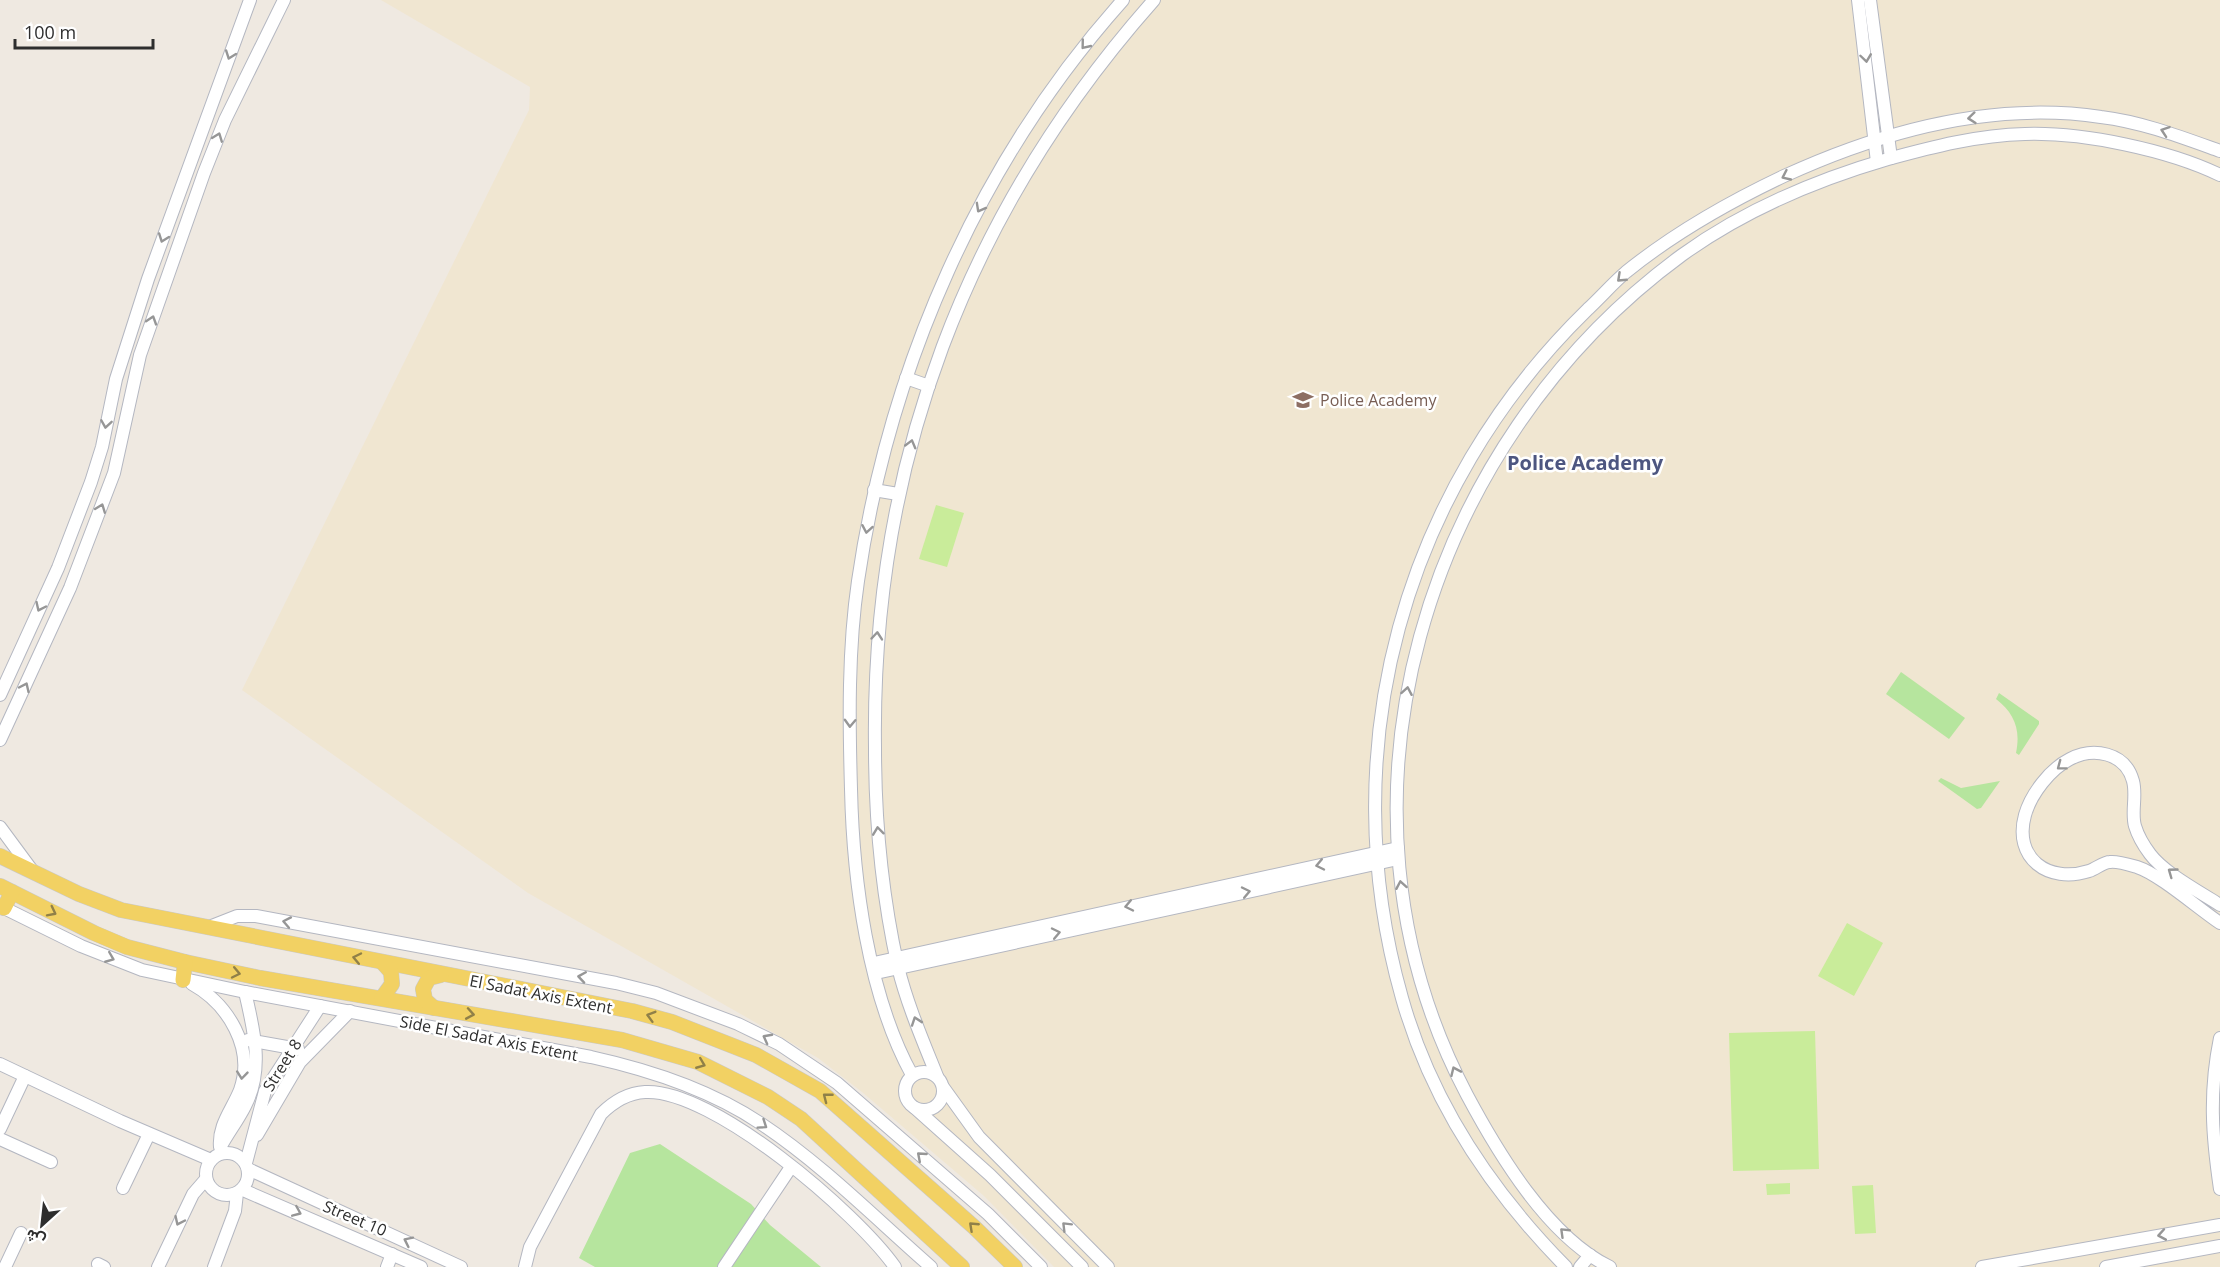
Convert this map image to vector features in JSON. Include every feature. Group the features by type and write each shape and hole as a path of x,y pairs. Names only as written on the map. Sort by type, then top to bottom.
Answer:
{"main road":[{"name":"El Sadat Axis Extent","path":"0,856 121,910 632,1011 672,1022 756,1055 820,1091 853,1117 1015,1267"},
{"name":"El Sadat Axis Extent","path":"6,889 127,947 185,962 622,1040 660,1049 734,1078 801,1119 962,1267"},
{"path":"2,907 6,889"},
{"path":"183,980 185,962"},
{"path":"382,998 392,984 391,972 383,963"},
{"path":"434,1008 425,1000 423,988 429,978 441,975"},
{"path":"939,1267 950,1256"}],"street":[{"path":"0,694 58,568 91,482 102,447 116,379 147,279 250,0"},
{"path":"0,740 70,588 114,473 140,356 204,173 238,92 284,0"},
{"path":"912,1075 895,1040 875,968 859,883 852,825 850,747 857,584 874,490 922,329 958,249 998,176 1049,93 1123,0"},
{"path":"1108,1267 979,1137 940,1082 897,962 875,809 875,657 881,591 898,494 929,386 980,256 1023,177 1063,112 1154,0"},
{"path":"1858,0 1877,162"},
{"path":"1870,0 1891,158"},
{"path":"1566,1267 1525,1223 1488,1176 1454,1120 1424,1059 1403,1002 1379,891 1377,770 1392,649 1407,595 1431,532 1471,453 1518,386 1557,339 1626,272 1706,218 1747,194 1800,169 1888,138 1956,120 2007,114 2052,113 2101,116 2154,128 2220,151"},
{"path":"1603,1266 1553,1221 1512,1171 1492,1141 1457,1076 1431,1014 1410,935 1398,854 1397,797 1403,714 1415,652 1428,602 1466,509 1501,447 1577,349 1629,300 1684,254 1745,217 1806,187 1877,162 1960,141 2026,133 2104,140 2151,151 2220,175"},
{"path":"906,378 929,386"},
{"path":"874,490 898,494"},
{"path":"1392,649 1415,652"},
{"path":"2220,905 2152,856 2134,824 2133,781 2127,769 2118,760 2098,752 2077,755 2050,774 2028,805 2021,829 2022,840 2028,857 2047,871 2069,874 2089,871 2109,862 2139,868 2220,923"},
{"path":"0,827 35,873"},
{"path":"875,968 1398,854"},
{"name":"Side El Sadat Axis Extent","path":"2,907 114,960 183,980 638,1067 688,1085 758,1122 785,1141 931,1267"},
{"path":"209,927 237,916 256,916 616,983 656,993 716,1015 779,1044 837,1083 988,1214 1041,1267"},
{"path":"183,980 217,1004 241,1039 243,1074 240,1088 220,1131 216,1154 206,1170 206,1179 216,1193 225,1196 240,1191"},
{"name":"Street 8","path":"216,1154 250,1096 255,1079 256,1040 245,992"},
{"name":"Street 8","path":"247,1166 254,1141 257,1113 265,1091 320,1006"},
{"path":"254,1141 284,1086 307,1053 350,1011"},
{"path":"2220,1038 2212,1073 2211,1129 2220,1189"},
{"path":"241,1039 293,1047 307,1053"},
{"path":"0,1064 149,1134 216,1154 235,1154 247,1166 249,1177 240,1191 214,1267"},
{"path":"940,1082 924,1071 912,1075 905,1086 904,1093 915,1108 963,1149 1082,1267"},
{"path":"0,1128 25,1076"},
{"path":"915,1108 927,1110 938,1105 940,1082"},
{"path":"525,1267 530,1247 601,1114 613,1102 628,1095 644,1092 661,1093 701,1108 764,1145 854,1222 895,1267"},
{"path":"123,1188 149,1134"},
{"path":"0,1139 51,1162"},
{"name":"Street 10","path":"247,1166 461,1267"},
{"path":"724,1267 791,1167"},
{"path":"158,1267 193,1194 206,1179"},
{"name":"Street 10","path":"240,1191 421,1267"},
{"path":"1982,1267 2220,1225"},
{"path":"5,1267 21,1233"},
{"path":"2106,1267 2220,1246"},
{"path":"387,1267 392,1254"},
{"path":"1580,1267 1590,1255"}],"shaded area":[{"name":"Police Academy","path":"381,0 2220,0 2220,1267 1054,1267 984,1196 862,1092 818,1058 528,893 242,690 529,110 530,87"}],"green space":[{"path":"936,505 964,513 947,567 919,559"},
{"path":"1901,672 1965,718 1949,739 1886,694"},
{"path":"1999,693 2039,721 2019,755 2016,753 2018,736 2015,722 1996,699"},
{"path":"1941,778 1961,788 2000,781 1981,808 1977,809 1938,781"},
{"path":"1847,923 1883,943 1854,996 1818,976"},
{"path":"1815,1031 1819,1169 1733,1171 1729,1033"},
{"path":"660,1144 751,1204 770,1225 821,1267 595,1267 579,1258 630,1153"},
{"path":"1790,1183 1790,1194 1767,1195 1766,1184"},
{"path":"1873,1185 1876,1233 1855,1234 1852,1186"}],"place":[{"name":"Police Academy","path":"1303,400"}],"district":[{"name":"Police Academy","path":"1585,463"}]}
